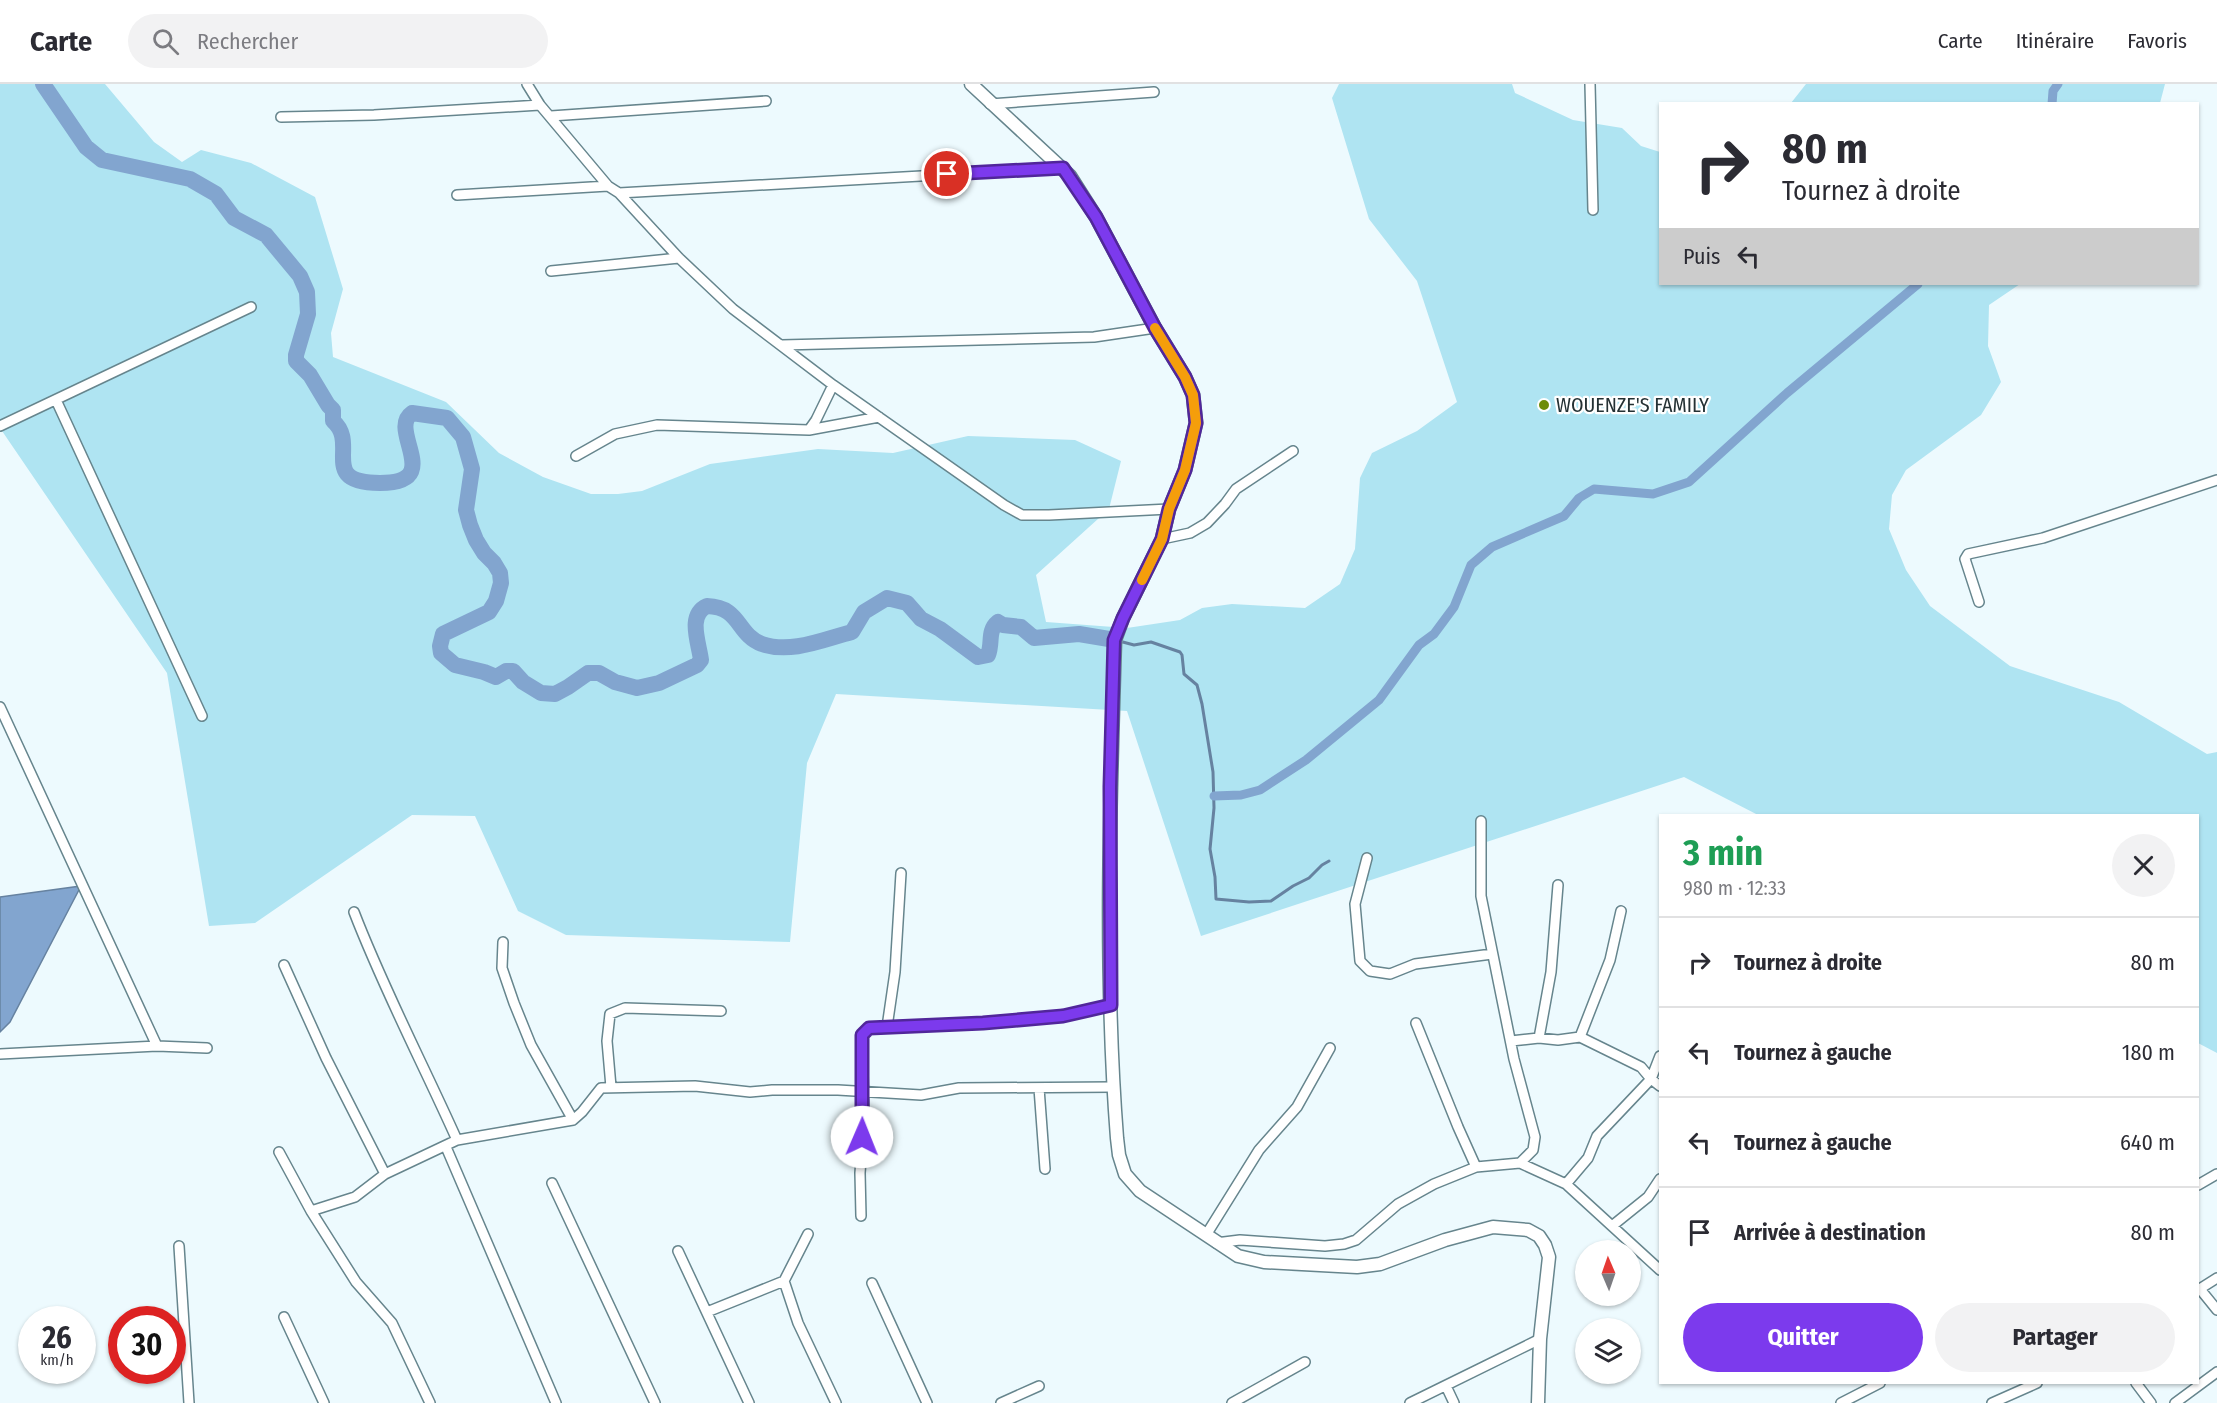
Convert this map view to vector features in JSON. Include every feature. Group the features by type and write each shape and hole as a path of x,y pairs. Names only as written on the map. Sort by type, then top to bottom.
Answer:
{"main road":[{"path":"971,84 990,104 1063,168 1096,217 1193,395 1196,423 1185,470 1169,509 1162,539 1114,640 1110,787 1111,1005 1113,1087 1119,1155 1125,1174 1140,1191 1211,1239 1238,1256 1264,1262 1357,1267 1380,1264 1445,1240 1493,1227 1528,1230 1539,1236 1549,1257 1540,1339 1538,1403"}],"street":[{"path":"527,84 540,105 608,186 619,193 679,258 733,309 833,385 1022,515 1169,509"},
{"path":"1590,84 1593,210"},
{"path":"990,104 1154,92"},
{"path":"551,116 766,101"},
{"path":"281,117 374,115 540,105"},
{"path":"619,193 1063,168"},
{"path":"457,195 608,186"},
{"path":"551,271 679,258"},
{"path":"0,426 251,307"},
{"path":"782,345 1094,337 1155,328"},
{"path":"809,430 833,385"},
{"path":"56,400 202,716"},
{"path":"576,456 615,434 657,424 809,430 879,417"},
{"path":"1162,539 1190,533 1207,523 1236,489 1293,451"},
{"path":"1979,602 1965,559 1968,554 2043,538 2217,480"},
{"path":"0,707 157,1046"},
{"path":"1481,821 1481,896 1511,1041 1535,1137 1533,1150 1520,1162"},
{"path":"1367,858 1355,904 1360,961 1370,971 1390,974 1415,964 1492,954"},
{"path":"887,1027 895,972 901,873"},
{"path":"1539,1038 1551,972 1558,885"},
{"path":"1580,1037 1610,960 1621,911"},
{"path":"354,912 371,956 417,1049 457,1140"},
{"path":"503,942 502,968 518,1014 531,1045 573,1120"},
{"path":"284,965 326,1058 385,1174"},
{"path":"861,1216 860,1173 864,1118 862,1035 869,1028 960,1026 1052,1017 1111,1005"},
{"path":"611,1087 607,1041 610,1014 625,1008 721,1011"},
{"path":"1416,1023 1476,1167"},
{"path":"1511,1041 1580,1037 1641,1067 1659,1085"},
{"path":"0,1053 157,1046 207,1048"},
{"path":"1330,1048 1297,1107 1259,1150 1211,1239 1325,1246 1356,1240 1398,1204 1434,1184 1476,1167 1520,1162 1566,1184 1659,1269"},
{"path":"1566,1184 1588,1158 1597,1136 1651,1079 1659,1059"},
{"path":"311,1211 355,1197 385,1174 457,1140 573,1120 601,1088 695,1086 750,1092 838,1090 921,1095 959,1088 1113,1087"},
{"path":"1039,1088 1045,1169"},
{"path":"446,1147 556,1403"},
{"path":"279,1152 311,1211 356,1282 392,1323 430,1403"},
{"path":"2199,1184 2217,1174"},
{"path":"1612,1227 1648,1197 1659,1180"},
{"path":"552,1183 655,1403"},
{"path":"707,1312 784,1281 808,1234"},
{"path":"179,1246 189,1403"},
{"path":"678,1251 748,1403"},
{"path":"2217,1278 2199,1290 2217,1310"},
{"path":"784,1281 798,1323 836,1403"},
{"path":"872,1283 927,1403"},
{"path":"284,1317 324,1403"},
{"path":"1410,1403 1540,1339"},
{"path":"1232,1403 1305,1362"},
{"path":"2175,1403 2217,1372"},
{"path":"1841,1403 1878,1384"},
{"path":"1992,1403 2035,1384"},
{"path":"2137,1384 2151,1403"},
{"path":"1001,1403 1039,1386"},
{"path":"1446,1386 1454,1403"}],"shaded area":[{"path":"0,84 105,84 154,142 182,162 201,150 251,163 315,197 343,289 331,333 333,357 446,402 499,453 543,477 591,494 618,494 642,491 710,464 818,449 893,453 968,436 1075,440 1121,461 1109,509 1036,575 1046,622 1127,628 1180,620 1202,608 1232,604 1305,608 1340,584 1355,549 1360,478 1372,453 1417,431 1457,402 1417,281 1369,219 1332,98 1339,84 1512,84 1515,93 1573,120 1622,128 1641,146 1659,152 1659,285 2019,285 1989,305 1988,346 2001,382 1981,415 1906,470 1892,495 1889,529 1906,570 1930,606 2010,666 2119,702 2207,754 2217,752 2217,1053 2199,1044 2199,814 1756,814 1684,777 1201,936 1127,711 836,694 807,763 790,942 566,935 518,911 475,816 412,815 255,923 209,926 167,673 0,428"},
{"path":"1806,84 2165,84 2160,102 1792,102"},
{"path":"81,886 10,1022 0,1032 0,897"}],"waterway":[{"path":"43,84 86,147 102,160 190,179 216,194 234,218 266,235 300,276 307,292 308,314 296,361 310,375 333,410 333,421 340,430 343,440 345,469 350,477 380,483 399,481 409,474 413,465 406,421 412,413 447,418 463,437 472,469 466,510 476,540 500,573 501,583 496,601 489,612 443,634 441,653 455,665 496,677 506,671 513,671 523,682 541,693 555,694 588,673 599,673 615,682 637,688 659,683 697,665 701,660 696,630 697,616 707,606 726,611 754,640 773,647 785,647 808,644 852,632 864,612 887,598 907,603 921,619 940,629 978,657 988,655 991,633 998,622 1003,625 1021,627 1034,638 1079,634 1115,640"},
{"path":"2052,102 2053,91 2058,84"},
{"path":"1214,796 1241,795 1260,790 1306,760 1379,700 1419,645 1434,634 1454,607 1471,565 1492,547 1564,516 1579,498 1594,489 1653,494 1689,482 1787,393 1917,285"},
{"path":"1119,641 1134,645 1151,642 1180,652 1184,674 1197,685 1213,772 1214,808 1210,849 1216,899 1271,901 1309,878 1329,861"}],"slow traffic":[{"path":"1142,580 1162,539 1169,509 1185,470 1196,423 1193,395 1185,377 1155,328"}],"place":[{"name":"WOUENZE'S FAMILY","path":"1544,405"}],"route":[{"path":"862,1137 864,1118 862,1035 865,1030 869,1028 960,1026 1063,1016 1111,1005 1110,787 1114,640 1162,539 1169,509 1185,470 1196,423 1193,395 1185,377 1155,328 1096,217 1063,168 947,174"}]}
